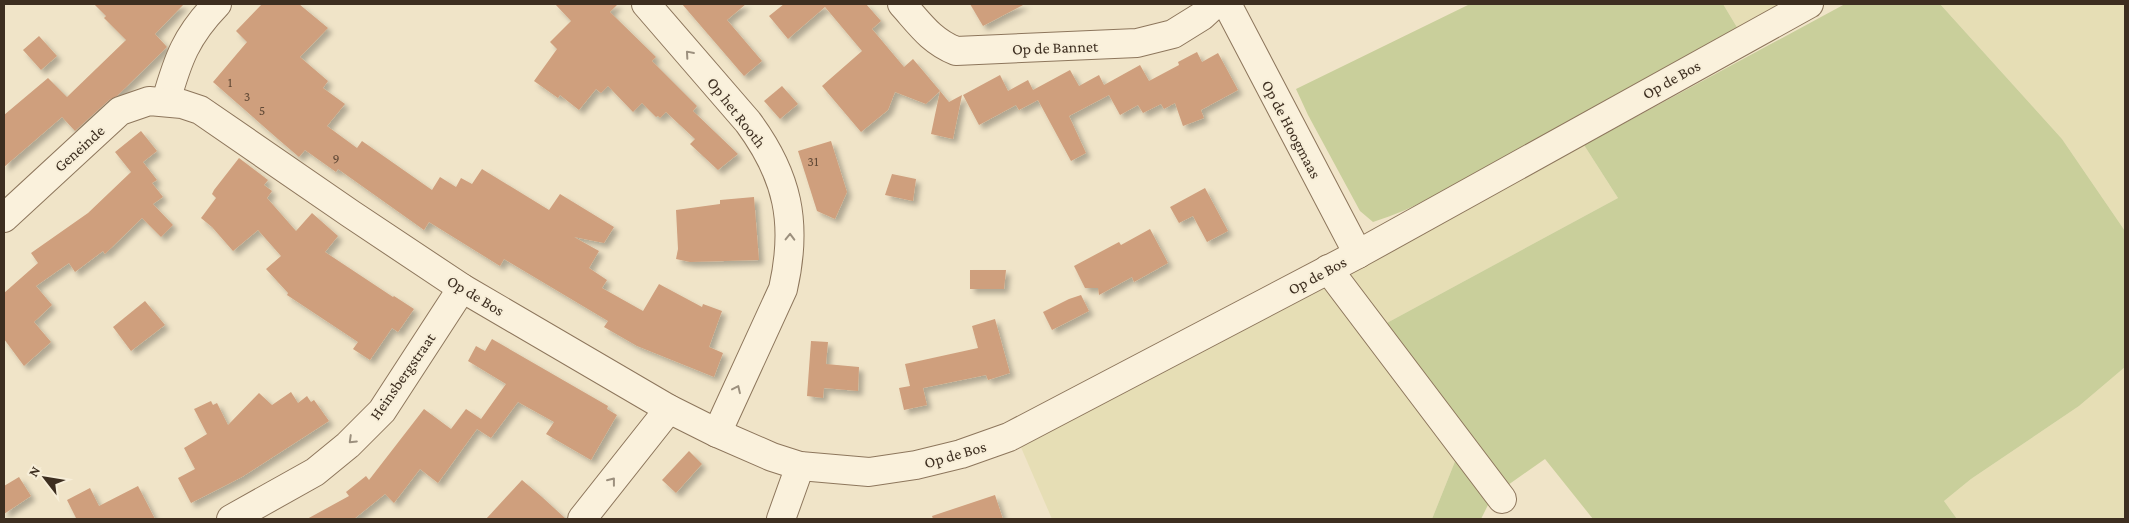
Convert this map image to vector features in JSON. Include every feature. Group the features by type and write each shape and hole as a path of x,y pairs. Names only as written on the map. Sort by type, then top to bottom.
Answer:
{"street":[{"path":"166,101 177,64 188,38 202,19 217,4"},
{"name":"Op het Rooth","path":"646,4 748,122 762,141 775,164 790,219 788,266 783,289 717,433"},
{"name":"Op de Bannet","path":"902,4 928,34 941,45 956,51 1137,43 1173,34 1202,16 1215,4"},
{"name":"Op de Hoogmaas","path":"1227,4 1358,254"},
{"name":"Op de Bos","path":"166,101 200,110 462,288 669,409 772,457 800,466 870,472 916,465 1009,438 1328,268 1358,254 1809,4"},
{"name":"Geneinde","path":"4,218 120,112 149,101 166,101"},
{"path":"1328,268 1502,499"},
{"name":"Heinsbergstraat","path":"231,519 315,472 348,445 382,411 462,288"},
{"path":"582,519 669,409"},
{"path":"782,519 800,466"}],"shaded area":[{"path":"1723,4 1785,4 1738,29"},
{"path":"1940,4 2125,4 2125,231 2062,139"},
{"path":"1584,145 1618,198 1385,324 1344,272 1508,183"},
{"path":"1323,283 1456,459 1432,519 1052,519 1020,445"},
{"path":"2125,367 2125,519 1957,519 1944,501 1971,479 2079,406"}],"green space":[{"path":"1470,4 1723,4 1738,29 1435,195 1389,217 1373,222 1360,211 1296,89"},
{"path":"1845,4 1940,4 2062,139 2125,231 2125,367 2079,406 1971,479 1944,501 1957,519 1593,519 1545,459 1508,485 1385,324 1618,198 1584,145"},
{"path":"1456,459 1489,503 1481,519 1432,519"}],"building":[{"path":"94,4 184,4 155,34 167,47 117,96 109,100 75,131 62,117 4,167 4,115 48,78 67,97 126,40 104,18 106,16"},
{"path":"262,4 299,4 328,28 300,57 328,81 323,88 345,104 327,126 357,148 362,141 432,190 440,177 456,187 461,178 472,184 482,169 549,210 560,194 614,227 604,243 574,237 599,251 589,268 607,280 602,288 643,311 659,284 702,307 703,304 722,311 709,347 723,353 714,377 637,346 604,327 608,321 504,259 500,266 429,222 424,230 338,169 336,172 305,150 299,157 213,82 247,42 236,31"},
{"path":"555,4 618,4 610,12 656,57 652,61 697,106 693,111 738,154 718,170 690,144 695,139 666,112 660,118 656,117 642,103 633,112 608,86 601,93 596,89 579,110 560,95 558,98 534,81 557,49 550,42 571,21"},
{"path":"682,4 746,4 727,20 762,61 744,76"},
{"path":"784,4 866,4 881,21 872,29 904,67 913,59 940,91 926,104 895,92 888,110 861,132 822,86 862,51 825,7 788,39 769,16"},
{"path":"970,4 1025,4 983,26"},
{"path":"39,36 57,56 41,70 23,50"},
{"path":"1197,52 1202,62 1218,53 1238,90 1201,110 1204,118 1183,126 1175,103 1164,109 1161,104 1143,113 1138,105 1120,115 1109,95 1069,116 1086,153 1071,161 1038,100 1019,110 1016,105 979,125 963,95 1000,75 1008,91 1028,80 1033,90 1070,70 1079,86 1099,75 1104,85 1140,65 1149,81 1179,65 1178,62"},
{"path":"782,86 798,104 780,119 764,101"},
{"path":"940,91 949,102 962,95 953,139 931,134"},
{"path":"141,131 157,151 143,162 157,180 152,183 163,197 153,204 173,225 161,237 142,218 105,254 103,251 75,272 69,263 36,286 52,305 34,322 51,342 24,366 4,339 4,293 38,263 31,253 88,213 131,172 115,152"},
{"path":"831,141 847,192 835,219 817,211 798,151"},
{"path":"239,158 268,180 264,185 272,191 267,198 296,231 312,213 338,236 325,252 414,309 398,332 392,328 370,360 353,349 358,342 287,295 288,293 266,269 281,256 258,230 233,251 212,227 201,218 216,198 212,194 214,190"},
{"path":"892,174 916,179 913,201 885,195"},
{"path":"1205,188 1228,231 1207,242 1193,216 1179,223 1170,207"},
{"path":"754,197 759,260 690,262 676,259 678,249 676,210 720,204 720,200"},
{"path":"1150,229 1168,263 1134,282 1132,277 1099,295 1098,288 1085,288 1074,266 1119,242 1121,245"},
{"path":"970,270 1006,270 1004,289 970,289"},
{"path":"1081,295 1089,311 1052,330 1043,312"},
{"path":"145,301 165,325 131,351 113,327"},
{"path":"995,319 1010,373 988,380 986,375 923,388 927,405 904,410 899,388 910,386 905,364 978,348 972,326"},
{"path":"492,339 608,406 607,409 617,415 591,460 546,434 554,422 518,402 491,438 477,429 438,483 420,469 394,503 385,494 354,519 307,519 349,496 346,492 366,476 369,480 424,409 451,429 466,409 481,419 506,384 468,361 476,346 485,351"},
{"path":"811,341 828,342 826,364 859,367 858,391 824,388 823,398 807,396"},
{"path":"291,392 298,403 307,396 311,402 314,400 329,421 242,477 191,503 178,478 195,469 184,448 207,434 194,409 211,401 213,405 217,403 228,425 259,393 272,405"},
{"path":"689,451 702,464 676,493 662,480"},
{"path":"19,477 31,496 4,514 4,486"},
{"path":"522,480 542,497 566,519 486,519"},
{"path":"138,486 155,519 73,519 76,518 67,500 90,488 99,506"},
{"path":"995,495 1003,519 933,519 932,516"}]}
